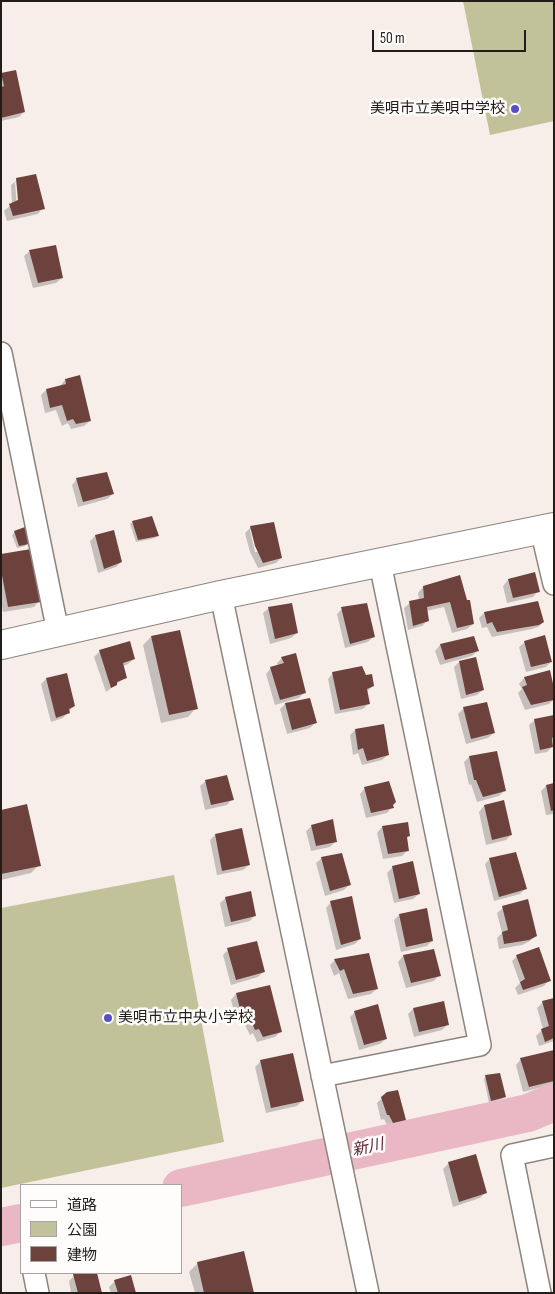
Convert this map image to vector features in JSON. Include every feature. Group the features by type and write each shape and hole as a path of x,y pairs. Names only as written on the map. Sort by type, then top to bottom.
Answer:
{"street":[{"path":"1,353 58,632"},
{"path":"1,645 221,595 548,528 554,584"},
{"path":"322,1076 480,1046 380,562"},
{"path":"221,595 368,1293"},
{"path":"540,1293 512,1154 554,1146"},
{"path":"34,1274 38,1293"}],"green space":[{"path":"463,1 554,1 554,121 490,135"},
{"name":"美唄市立中央小学校","path":"174,875 224,1142 1,1188 1,908"}],"building":[{"path":"16,70 25,112 1,118 1,87 4,86 1,73"},
{"path":"36,174 45,209 13,216 9,204 18,200 16,178"},
{"path":"56,245 63,278 38,283 29,250"},
{"path":"80,375 91,421 76,424 73,419 67,421 62,405 50,408 46,389 66,384 65,379"},
{"path":"107,472 114,494 83,502 76,478"},
{"path":"152,516 159,536 138,540 132,521"},
{"path":"274,522 282,558 263,563 255,546 250,526"},
{"path":"25,527 29,544 19,546 14,531"},
{"path":"114,530 122,562 104,569 95,535"},
{"path":"31,549 41,602 8,607 1,570 1,554"},
{"path":"535,572 540,592 513,598 508,579"},
{"path":"460,575 467,600 470,600 474,624 457,628 450,602 427,607 429,621 413,626 409,601 424,598 423,586"},
{"path":"538,601 544,622 539,625 497,632 492,622 487,624 484,612"},
{"path":"292,603 298,633 275,639 268,607"},
{"path":"367,603 375,637 350,644 341,607"},
{"path":"180,630 198,709 169,715 151,636"},
{"path":"545,635 552,662 531,667 524,641"},
{"path":"474,636 479,651 445,660 440,644"},
{"path":"130,641 135,659 123,663 127,678 117,682 117,685 111,688 99,650"},
{"path":"296,653 306,693 280,700 270,667 284,663 281,657"},
{"path":"476,657 484,690 466,695 459,661"},
{"path":"362,666 366,675 372,674 374,686 367,689 370,704 340,710 332,672"},
{"path":"550,670 554,688 554,700 531,705 522,687 527,685 524,677"},
{"path":"67,673 75,706 69,709 70,713 56,718 46,678"},
{"path":"310,698 317,723 292,730 285,703"},
{"path":"487,702 495,733 471,739 463,707"},
{"path":"554,715 553,747 540,750 534,719"},
{"path":"384,724 389,755 367,761 363,748 358,750 355,729"},
{"path":"497,751 506,791 483,797 476,780 474,780 469,756"},
{"path":"227,775 234,800 211,805 205,780"},
{"path":"389,781 396,802 393,805 394,808 371,813 364,787"},
{"path":"554,783 554,810 551,811 546,785"},
{"path":"504,800 512,835 492,840 484,805"},
{"path":"27,804 41,866 1,874 1,810"},
{"path":"333,819 337,842 316,846 311,825"},
{"path":"408,822 410,836 407,837 409,851 388,854 382,826"},
{"path":"242,828 250,865 222,871 215,834"},
{"path":"516,852 527,889 499,897 489,858"},
{"path":"342,853 351,885 330,891 321,857"},
{"path":"413,861 420,894 399,899 392,866"},
{"path":"251,891 256,916 231,922 225,897"},
{"path":"352,896 361,939 341,945 330,901"},
{"path":"528,899 537,936 529,940 504,944 502,932 508,930 502,906"},
{"path":"427,908 433,941 406,947 399,914"},
{"path":"257,941 265,972 236,980 227,948"},
{"path":"539,947 551,981 523,990 520,982 525,979 516,955"},
{"path":"434,949 441,976 411,983 403,955"},
{"path":"369,953 378,989 353,994 344,969 340,971 334,959"},
{"path":"270,985 282,1032 263,1037 259,1029 255,1030 251,1021 248,1022 244,1008 240,1009 236,993"},
{"path":"554,998 554,1038 545,1042 541,1029 549,1026 542,1001"},
{"path":"444,1001 449,1025 419,1032 413,1008"},
{"path":"378,1004 387,1039 364,1045 354,1011"},
{"path":"554,1050 554,1081 529,1087 520,1058"},
{"path":"293,1053 304,1101 271,1108 260,1060"},
{"path":"500,1073 506,1097 491,1101 485,1075"},
{"path":"398,1090 406,1120 393,1123 389,1115 387,1115 381,1097 387,1092"},
{"path":"476,1154 487,1193 459,1202 448,1162"},
{"path":"244,1251 254,1293 204,1293 197,1262"},
{"path":"73,1274 97,1274 102,1293 78,1293"},
{"path":"131,1275 136,1293 118,1293 114,1280"}],"waterway":[{"name":"新川","path":"182,1188 528,1113 554,1102"},
{"name":"新川","path":"1,1227 20,1223"}],"place":[{"name":"美唄市立美唄中学校","path":"515,109"},
{"name":"美唄市立中央小学校","path":"108,1018"}]}
